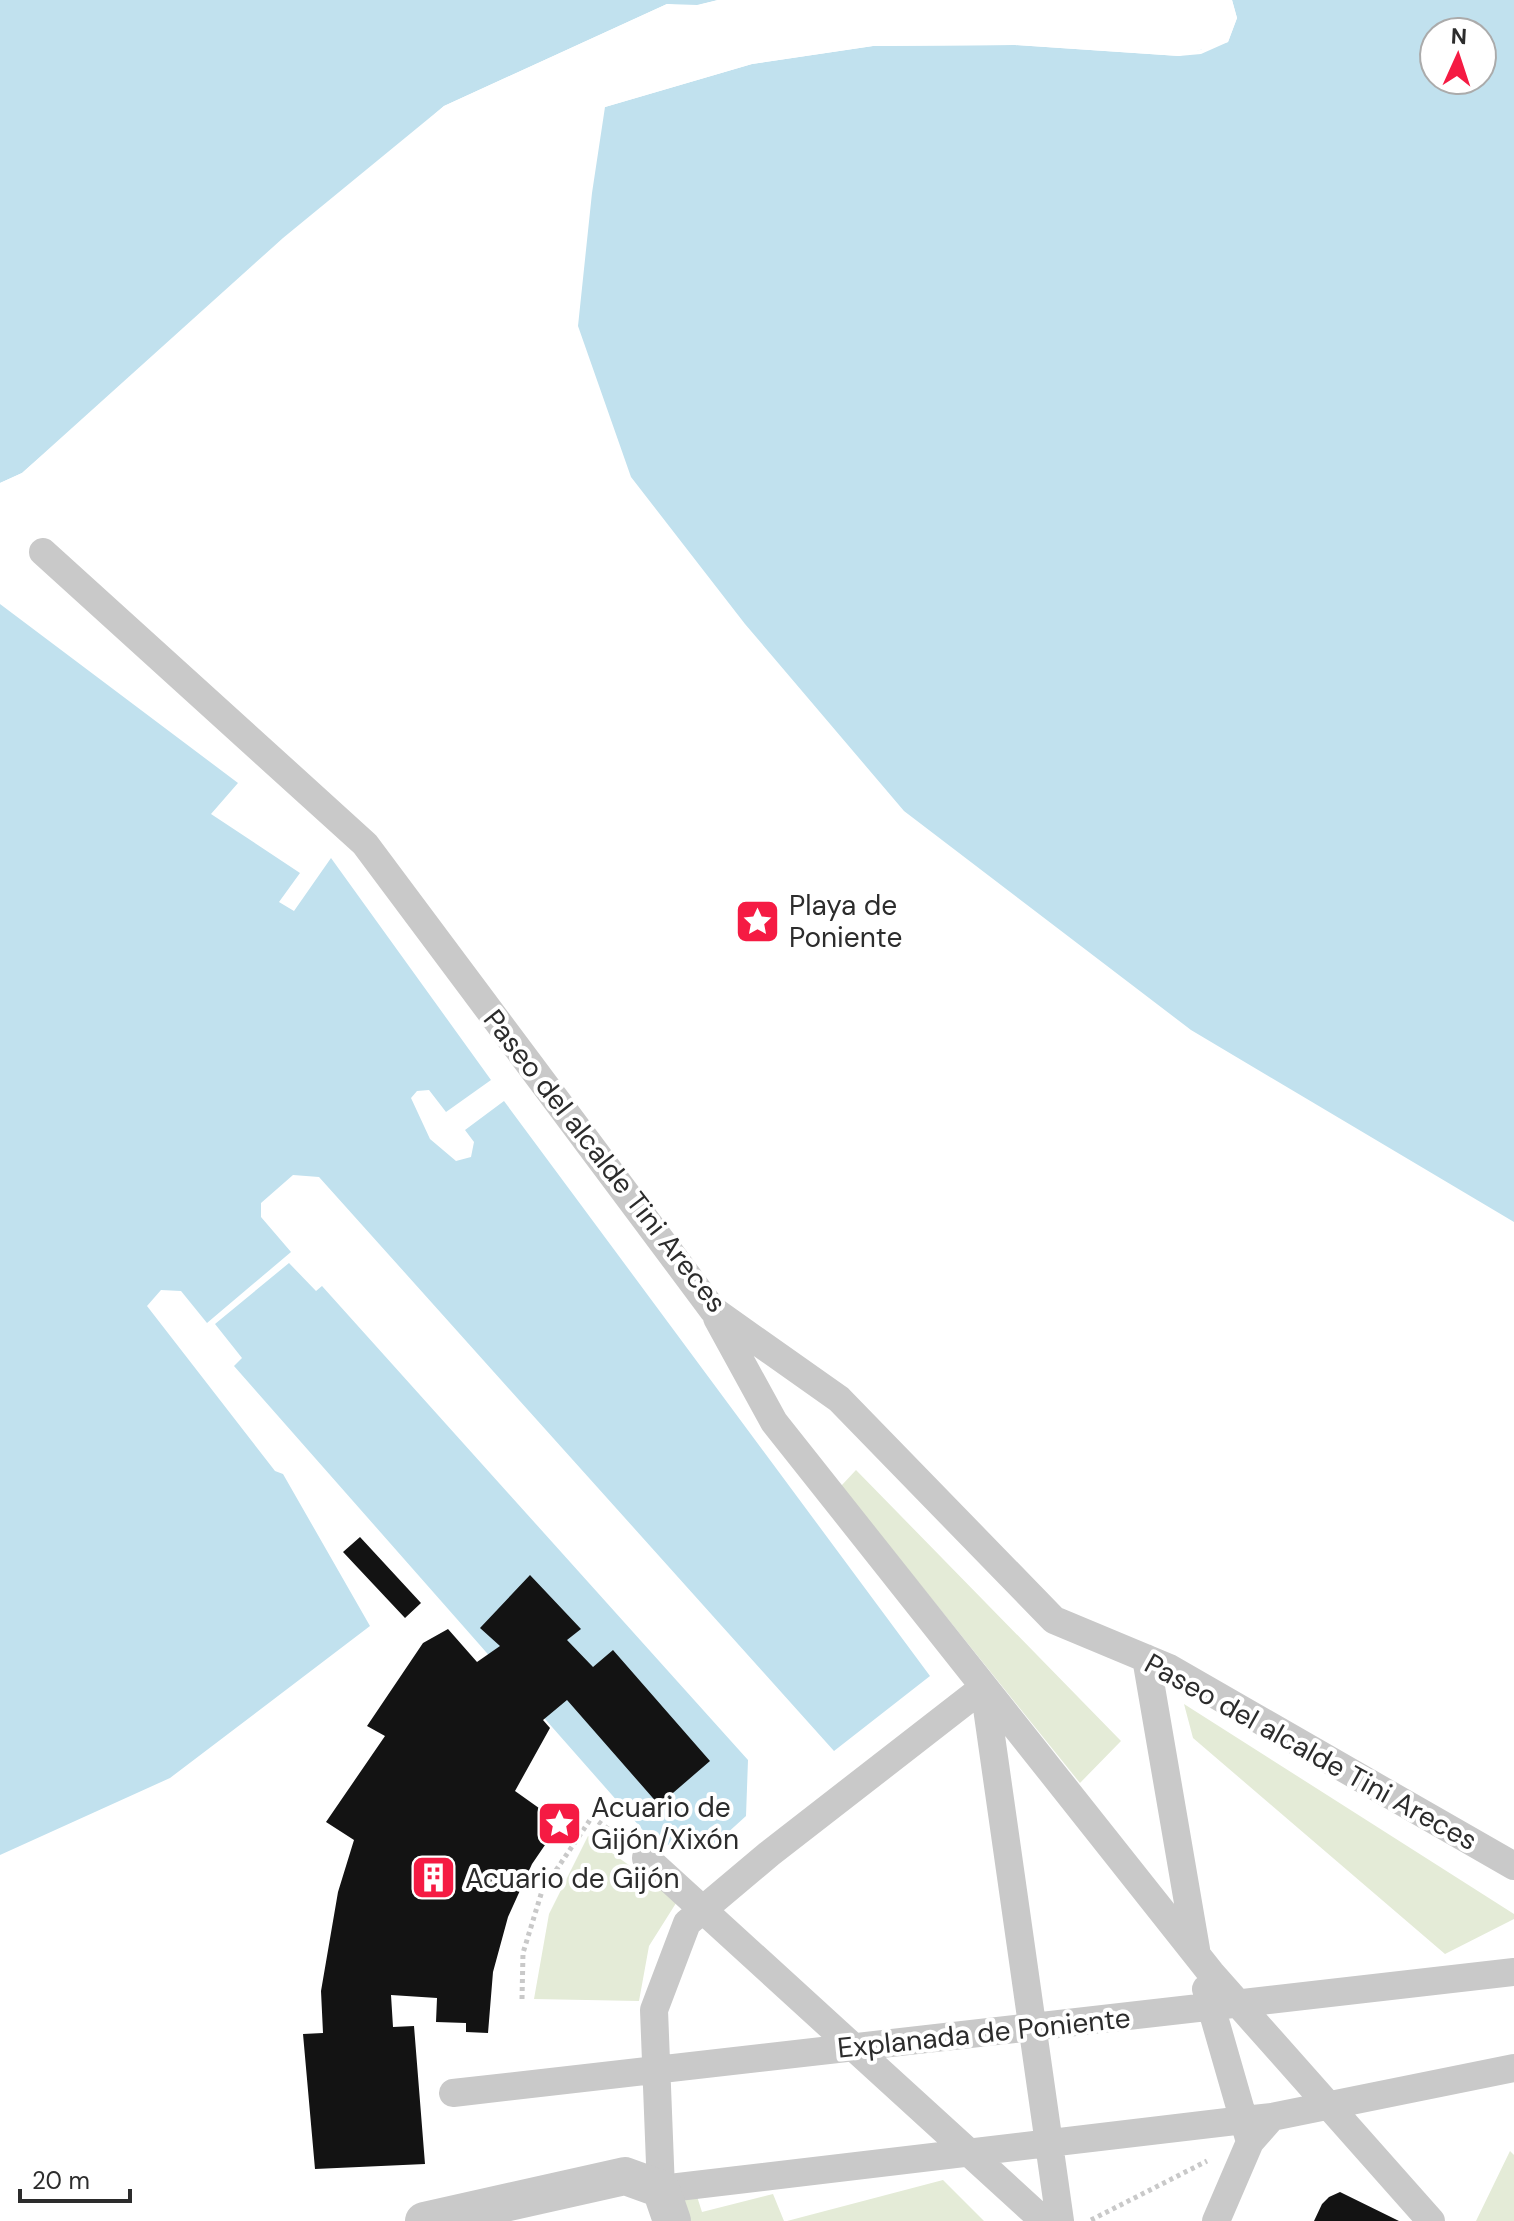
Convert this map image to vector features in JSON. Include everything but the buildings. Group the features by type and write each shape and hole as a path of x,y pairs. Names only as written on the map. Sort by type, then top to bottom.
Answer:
{"street":[{"name":"Paseo del alcalde Tini Areces","path":"43,552 365,844 713,1310 839,1399 1054,1620 1169,1668 1514,1866"},
{"path":"713,1310 774,1422 1197,1954 1225,2005 1329,2106 1431,2221"},
{"path":"1146,1658 1197,1954"},
{"path":"666,2205 654,2010 687,1923 769,1854 984,1687"},
{"path":"984,1687 1060,2221"},
{"path":"646,1858 1044,2221"},
{"name":"Explanada de Poniente","path":"453,2093 1514,1972"},
{"path":"1216,2221 1247,2131 1225,2005"},
{"path":"424,2221 625,2176 666,2205 969,2153 1049,2143 1247,2131 1272,2117 1514,2068"}],"path":[{"path":"522,1999 523,1953 542,1891 592,1817 646,1858"}],"green space":[{"path":"856,1470 1121,1741 1080,1783 841,1486"},
{"path":"1184,1704 1514,1914 1514,1919 1445,1954 1193,1738"},
{"path":"588,1836 678,1900 649,1946 639,2001 534,1999 549,1914"},
{"path":"1510,2151 1514,2155 1514,2221 1476,2221"},
{"path":"943,2180 984,2221 787,2221"},
{"path":"692,2181 702,2212 773,2194 784,2221 672,2221"}],"water":[{"path":"0,0 718,0 691,7 667,4 444,106 283,238 22,473 0,483"},
{"path":"1232,0 1514,0 1514,1222 1191,1030 904,811 745,624 631,477 578,326 605,107 752,64 873,46 1015,45 1179,56 1228,42 1237,18"},
{"path":"0,604 238,783 211,814 300,873 279,902 294,911 331,858 491,1080 446,1112 429,1090 417,1091 411,1098 430,1139 456,1161 471,1157 474,1142 465,1130 504,1101 930,1676 834,1751 319,1177 293,1175 261,1203 261,1217 291,1252 207,1323 181,1291 161,1290 147,1306 275,1471 283,1474 370,1626 170,1778 0,1855"},
{"name":"Acuario de Gijón/Xixón","path":"289,1263 316,1291 322,1286 748,1760 746,1816 713,1846 656,1845 234,1366 242,1358 215,1324"}],"pier":[{"path":"722,0 720,4 691,11 667,8 447,109 343,194 444,106 667,4 697,5"},
{"path":"1228,0 1232,0 1237,18 1228,42 1201,54 1179,56 1015,45 873,46 752,64 605,107 605,103 750,61 873,42 1014,41 1179,52 1200,50 1225,39 1232,18"},
{"path":"192,325 25,476 0,487 0,483 22,473"}],"place":[{"name":"Playa de Poniente","path":"758,921"},
{"name":"Acuario de Gijón/Xixón","path":"560,1823"},
{"name":"Acuario de Gijón","path":"434,1878"}]}
